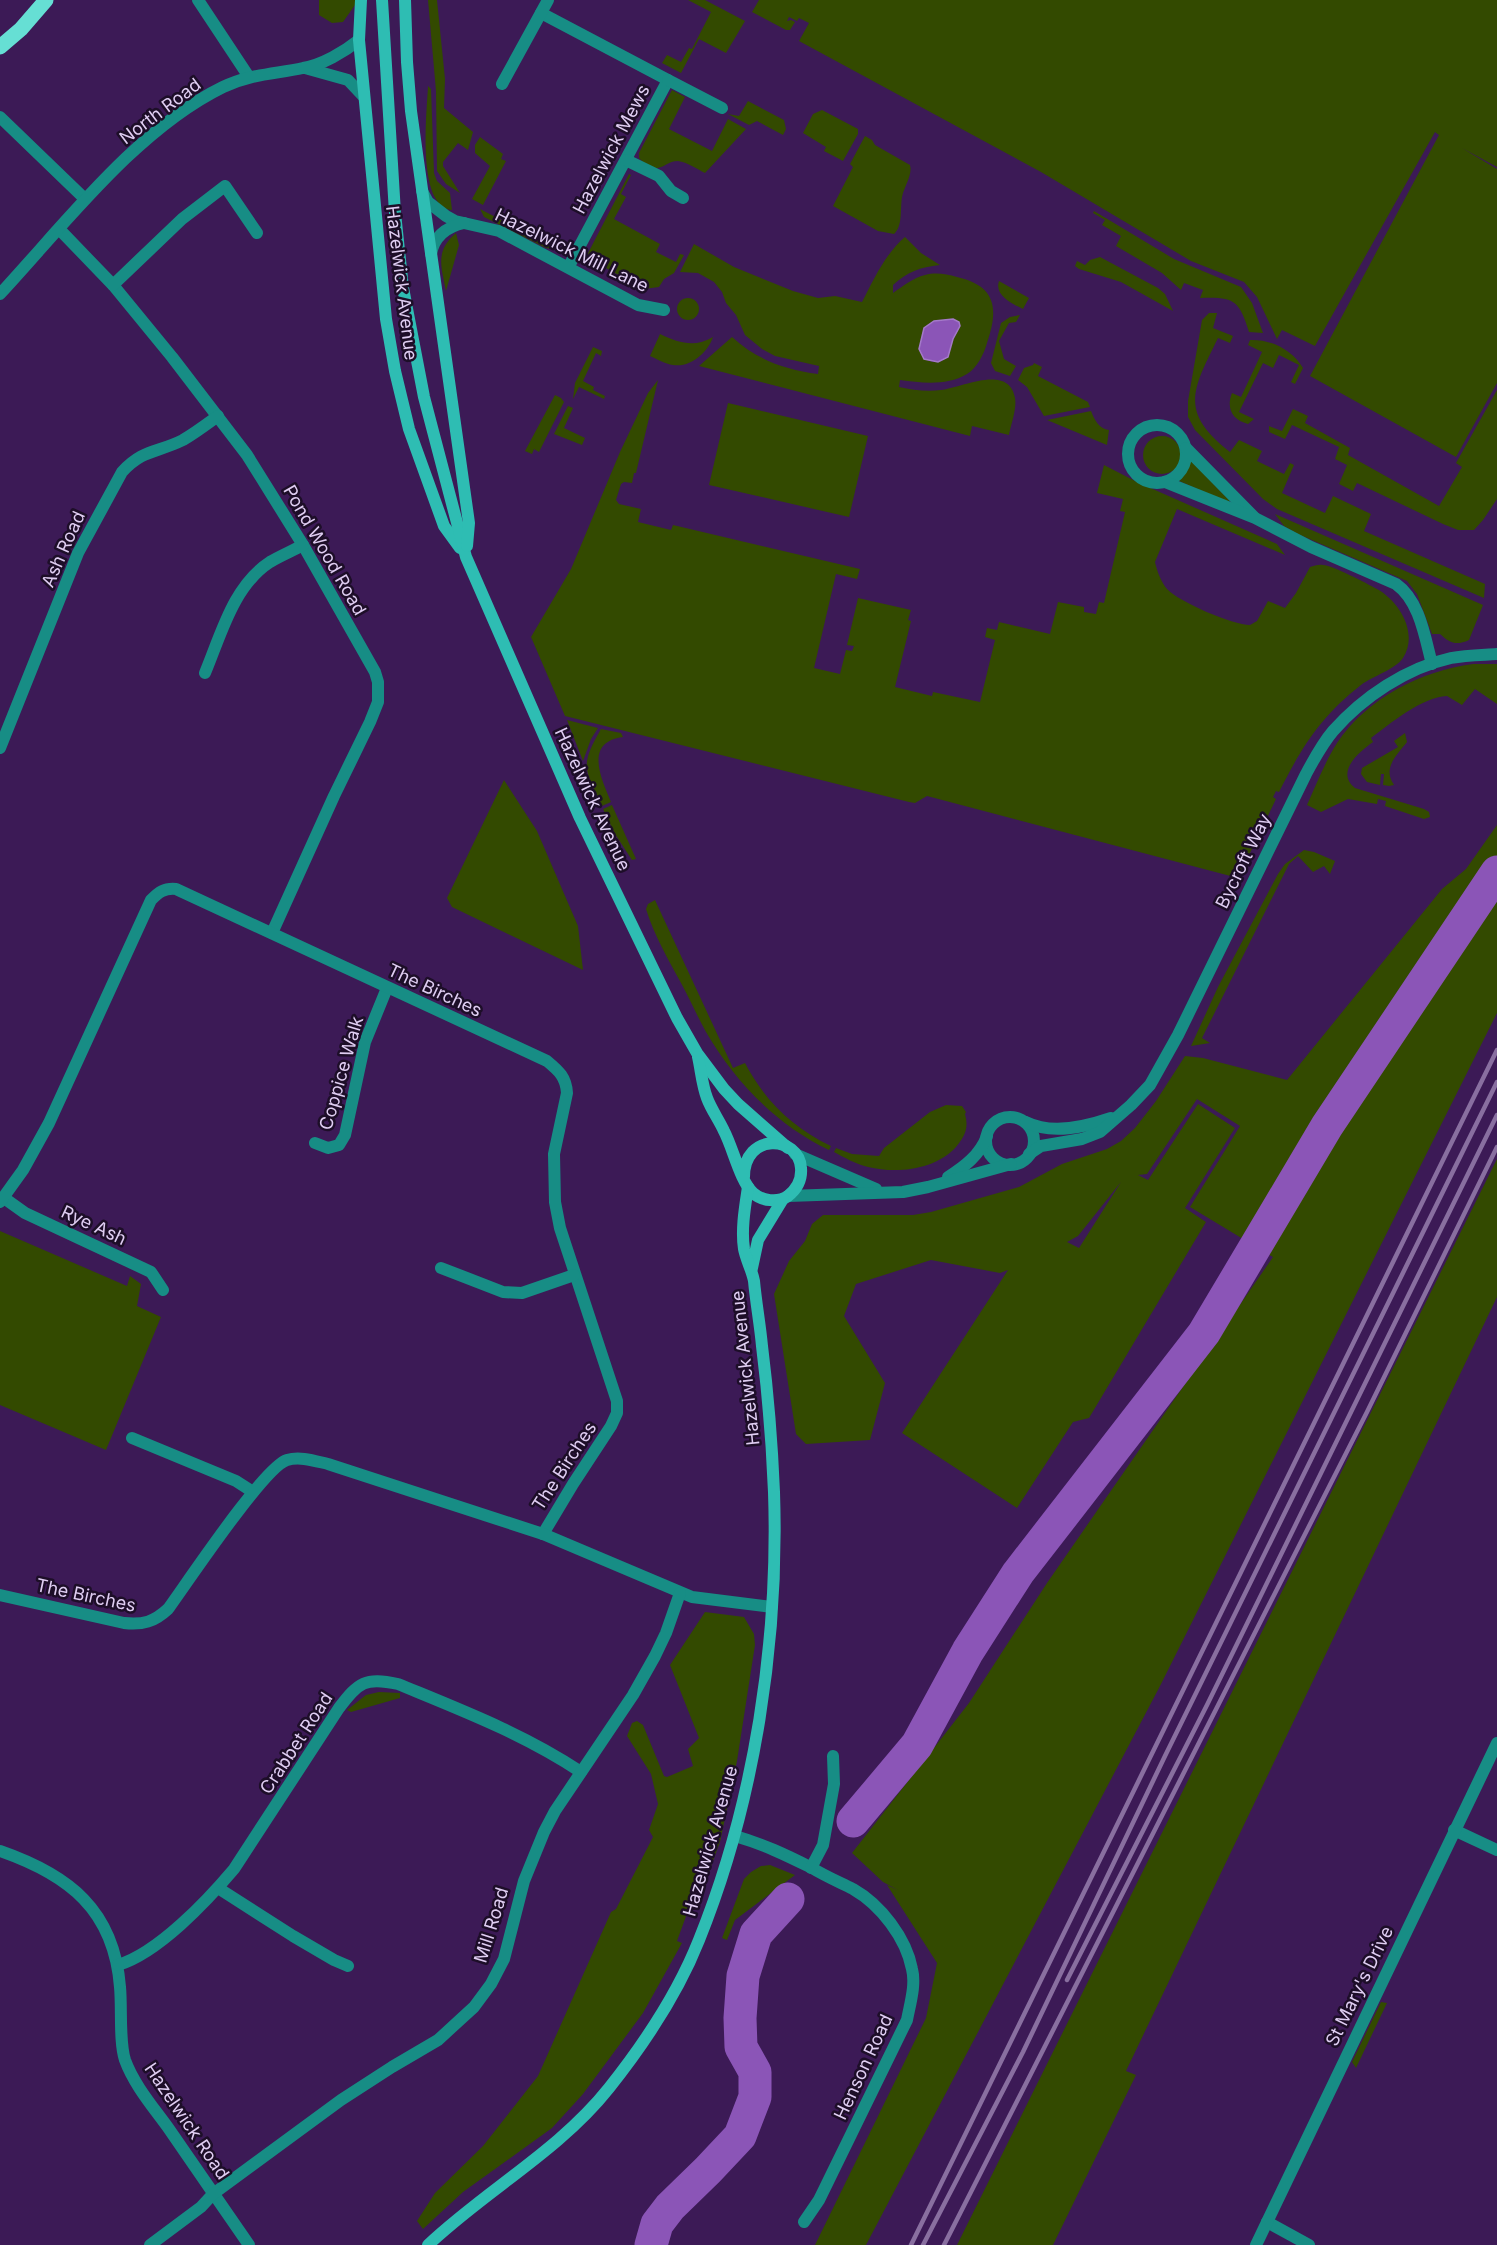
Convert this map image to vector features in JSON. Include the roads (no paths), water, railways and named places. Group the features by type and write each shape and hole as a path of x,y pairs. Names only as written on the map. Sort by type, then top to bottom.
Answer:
{"main road":[{"path":"0,47 21,29 46,0"}],"street":[{"path":"198,0 249,77"},
{"name":"Hazelwick Avenue","path":"361,0 359,40 364,97 386,319 395,371 409,429 444,526 466,556"},
{"name":"Hazelwick Avenue","path":"382,0 394,213 403,288 424,397 466,556 580,818 677,1018 697,1053 738,1104 792,1150"},
{"name":"Hazelwick Avenue","path":"405,0 409,91 469,523 466,556"},
{"path":"502,84 548,0"},
{"name":"Hazelwick Mews","path":"541,13 668,80 569,266"},
{"name":"North Road","path":"0,294 60,230 85,199 134,151 191,106 224,86 273,71 305,68 346,51 359,40"},
{"name":"North Road","path":"305,68 348,80 364,97"},
{"path":"668,80 722,108"},
{"path":"0,117 85,199"},
{"path":"626,160 659,176 669,189 683,198"},
{"path":"113,285 182,219 225,186 257,233"},
{"name":"Hazelwick Mill Lane","path":"422,191 428,202 454,220 499,231 569,266 638,305 664,310"},
{"path":"431,254 434,243 442,233 464,223"},
{"name":"Pond Wood Road","path":"60,230 113,285 172,357 246,455 303,545 375,672 378,696 370,722 272,933"},
{"name":"Ash Road","path":"0,748 78,553 122,472 144,453 181,441 218,416"},
{"path":"1255,518 1186,448 1178,433 1161,425 1144,428 1133,437 1128,454 1130,465 1134,472 1148,482 1166,482 1255,518 1311,547 1387,579 1403,589 1419,618 1432,664 1456,657 1497,654"},
{"path":"1166,482 1182,470 1186,459 1186,448"},
{"path":"205,673 236,599 251,579 268,563 303,545"},
{"name":"Bycroft Way","path":"785,1197 903,1192 928,1187 1023,1160 1041,1146 1092,1136 1111,1123 1150,1085 1164,1061 1297,791 1328,738 1348,715 1380,690 1432,664"},
{"name":"The Birches","path":"2,1200 49,1124 151,900 160,891 176,889 547,1061 560,1072 566,1083 567,1093 554,1154 555,1202 560,1228 617,1401 617,1413 543,1534"},
{"name":"Coppice Walk","path":"315,1143 328,1148 339,1145 345,1135 357,1069 365,1042 387,988"},
{"name":"Hazelwick Avenue","path":"428,2245 576,2124 609,2089 665,2006 686,1970 702,1933 735,1836 752,1764 765,1679 772,1607 774,1529 770,1415 752,1269 745,1251 743,1230 746,1182 725,1132 707,1098 697,1053"},
{"name":"Bycroft Way","path":"928,1187 970,1161 981,1149 990,1127 1000,1119 1012,1117 1040,1128 1076,1127 1107,1120 1125,1110"},
{"path":"1023,1121 1033,1135 1033,1145 1029,1154"},
{"path":"987,1135 987,1145 992,1156 999,1162 1011,1164"},
{"path":"771,1143 792,1150 801,1164 797,1187 785,1197 773,1201 754,1194 746,1182 744,1167 747,1158 753,1150 762,1145 771,1143"},
{"name":"Bycroft Way","path":"792,1150 883,1192"},
{"name":"Hazelwick Avenue","path":"752,1269 758,1240 785,1197"},
{"name":"Rye Ash","path":"2,1200 151,1272 163,1290"},
{"path":"441,1268 503,1292 522,1293 574,1275"},
{"path":"132,1438 236,1481 254,1492"},
{"name":"The Birches","path":"0,1596 124,1623 140,1625 150,1622 168,1609 254,1492 277,1465 297,1458 311,1460 543,1534 680,1593 705,1599 772,1607"},
{"name":"Mill Road","path":"150,2245 201,2207 213,2194 341,2100 438,2040 474,2007 491,1984 504,1959 524,1881 544,1832 555,1811 633,1695 666,1633 680,1593"},
{"name":"Crabbet Road","path":"118,1965 131,1962 145,1953 218,1888 247,1852 339,1708 355,1687 367,1682 382,1681 398,1684 500,1727 541,1747 581,1772"},
{"name":"St Mary's Drive","path":"1256,2245 1497,1743"},
{"path":"811,1868 823,1845 834,1784 833,1756"},
{"path":"1454,1830 1497,1850"},
{"name":"Henson Road","path":"735,1836 768,1846 855,1890 878,1909 906,1947 913,1971 912,1997 907,2020 819,2200 804,2222"},
{"name":"Hazelwick Road","path":"0,1851 42,1867 65,1882 89,1904 105,1928 118,1965 124,2059 144,2093 249,2245"},
{"path":"218,1888 293,1936 348,1966"},
{"path":"1267,2222 1309,2245"}],"waterway":[{"path":"853,1821 917,1745 968,1651 1018,1573 1204,1333 1327,1126 1497,872"},
{"path":"651,2245 657,2224 670,2207 740,2136 755,2097 755,2072 741,2047 740,2018 743,1976 756,1934 788,1899"}],"railway":[{"path":"911,2245 1497,1050"},
{"path":"923,2245 1023,2052 1165,1756 1497,1082"},
{"path":"1067,1980 1207,1705 1497,1115"},
{"path":"944,2245 1367,1412 1497,1147"}]}
